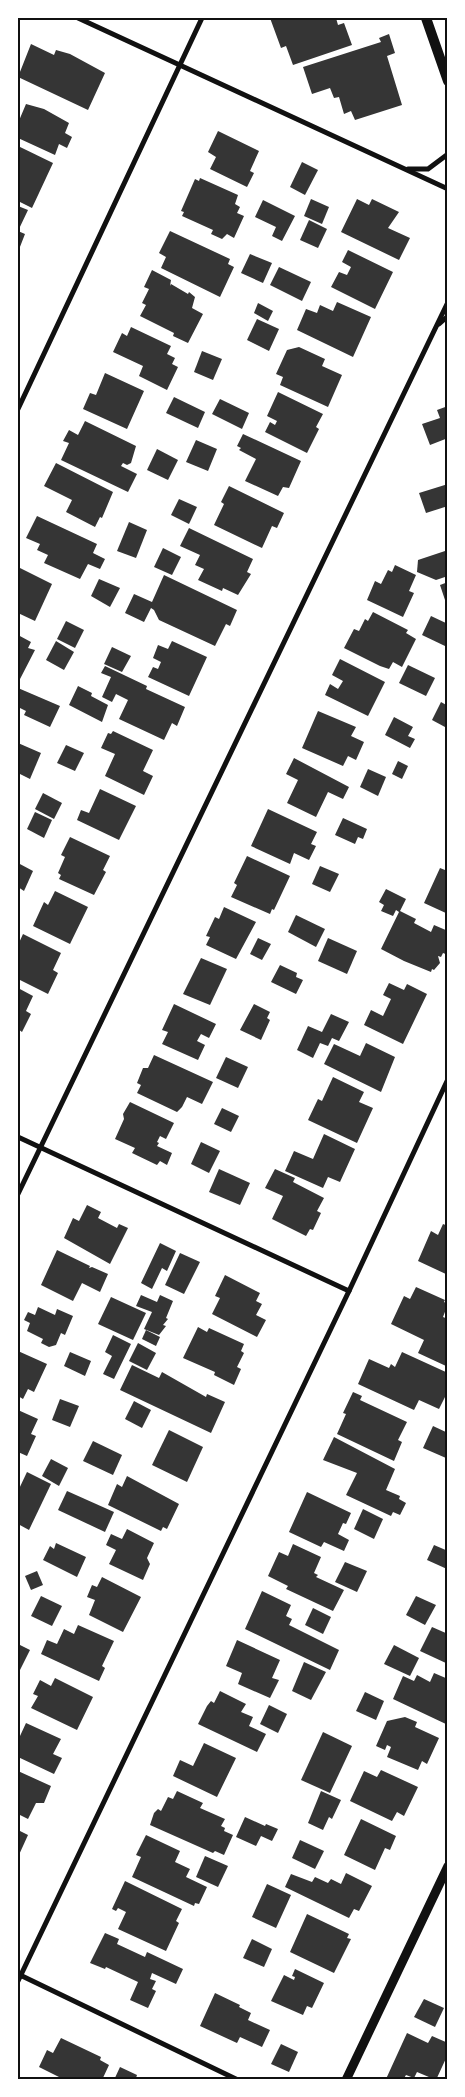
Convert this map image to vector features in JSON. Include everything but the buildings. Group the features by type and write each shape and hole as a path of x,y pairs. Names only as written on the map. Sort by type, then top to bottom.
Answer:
{"main road":[{"path":"426,18 448,81"}],"street":[{"path":"78,18 448,189"},
{"path":"18,409 202,18"},
{"path":"402,168 428,169 448,154"},
{"path":"18,1194 448,302"},
{"path":"434,330 448,316"},
{"path":"18,1982 19,1974 349,1292 448,1078"},
{"path":"18,1137 349,1292"},
{"path":"346,2080 448,1866"},
{"path":"19,1974 238,2080"}]}
